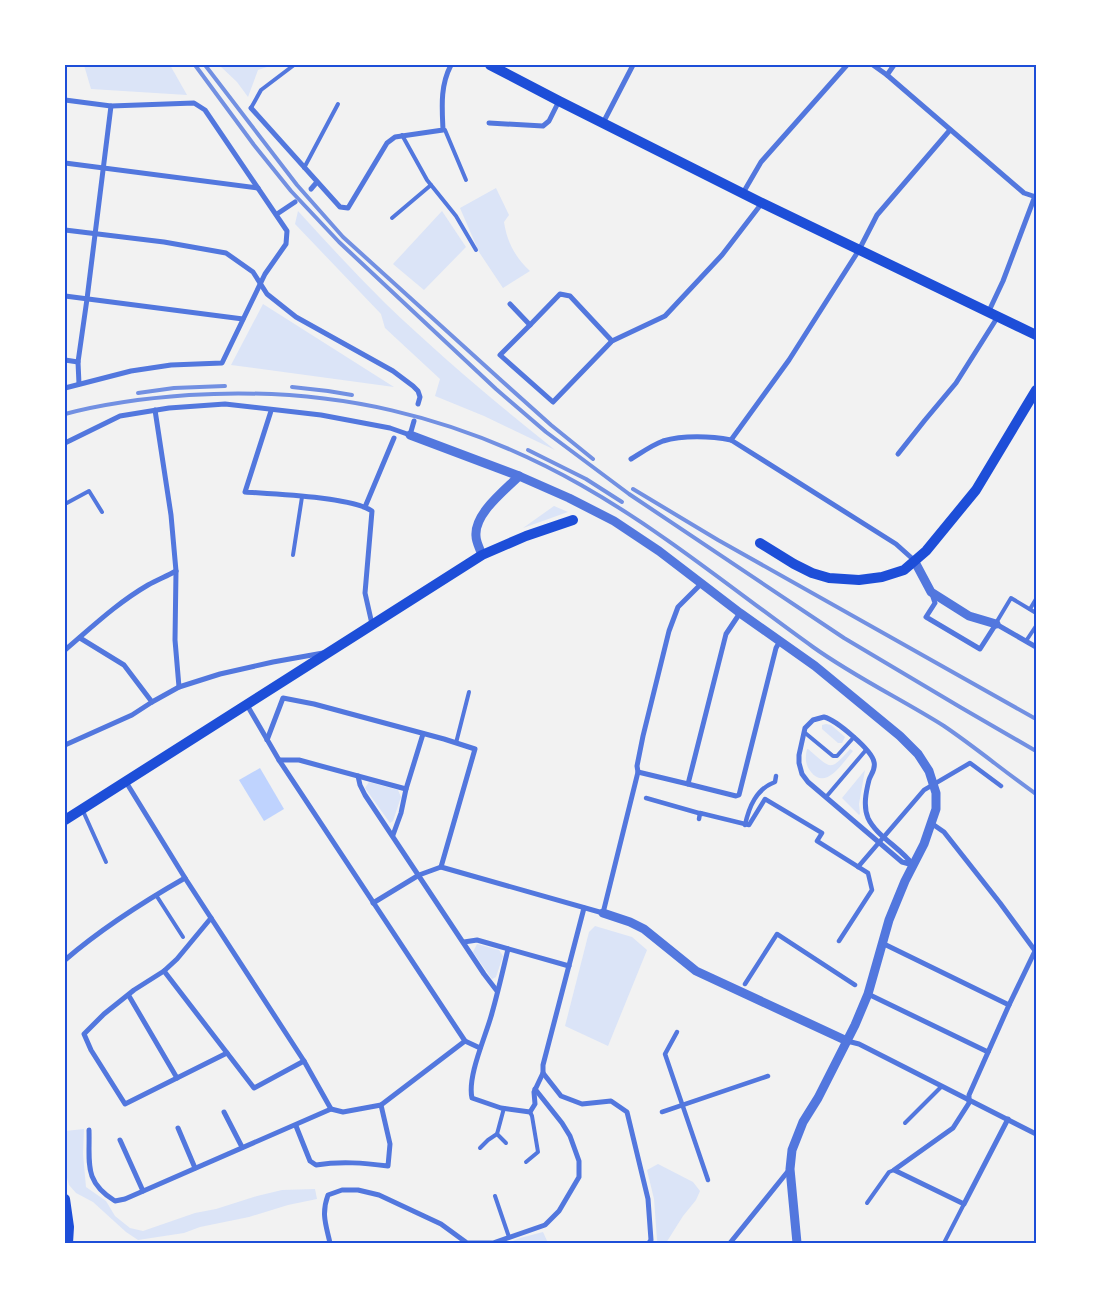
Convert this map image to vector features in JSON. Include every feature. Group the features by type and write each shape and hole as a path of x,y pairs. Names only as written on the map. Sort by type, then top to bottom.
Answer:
{"main road":[{"path":"490,65 506,69 559,101 762,203 1036,335"},
{"path":"760,544 812,573 844,580 882,577 904,570 915,562 932,544 976,490 1036,390"},
{"path":"65,820 482,555 526,536 572,520"},
{"path":"65,1199 69,1228 68,1243"}],"street":[{"path":"251,108 340,207 348,208 387,143 394,137 443,130 441,98 445,76 451,65"},
{"path":"603,123 633,65"},
{"path":"743,193 761,162 847,65"},
{"path":"873,65 888,75 1024,193 1036,197 1003,281 992,315 956,383 898,454"},
{"path":"888,75 894,65"},
{"path":"65,100 111,106 194,103 205,110 287,231 286,244 242,319 222,363 171,364 131,371 65,388"},
{"path":"488,122 543,126 549,120 559,101"},
{"path":"79,384 78,362 111,106"},
{"path":"731,440 789,360 859,250 877,215 950,130"},
{"path":"65,163 258,188"},
{"path":"311,188 317,182"},
{"path":"277,214 295,202"},
{"path":"612,341 570,296 560,294 500,355 553,402 612,341 665,316 722,255 762,203"},
{"path":"65,230 164,242 226,253 253,272 272,298 296,317 400,376 418,391 420,396 418,404"},
{"path":"65,296 242,319"},
{"path":"510,304 530,325"},
{"path":"65,360 78,362"},
{"path":"65,443 120,416 155,410 225,404 271,411 321,415 410,434 518,476 569,498 614,521 659,551 740,613 816,666 900,736 918,754 929,771 936,793 936,809 924,844 897,898 868,994 847,1041 796,1136 790,1169 798,1243"},
{"path":"155,410 171,515 176,571 175,640 179,687"},
{"path":"271,411 245,492 334,500 366,507 372,512 365,593 372,624"},
{"path":"410,434 414,420"},
{"path":"631,459 664,441 715,437 731,440 896,544 915,562 931,592 934,603 926,617 980,649 996,624"},
{"path":"366,507 394,438"},
{"path":"482,555 476,537 476,526 482,514 518,476"},
{"path":"65,650 94,623 114,608 148,585 176,571"},
{"path":"603,913 638,772 637,766 669,630 678,607 702,583"},
{"path":"931,592 969,616 996,624 1036,647"},
{"path":"688,784 726,634 740,613"},
{"path":"80,638 124,665 152,702"},
{"path":"638,772 736,796 739,795 776,648 780,640"},
{"path":"65,745 132,715 179,687 220,674 328,652"},
{"path":"266,740 283,698 314,704 456,742 475,749 441,867"},
{"path":"247,705 266,740 465,1042 480,1048"},
{"path":"824,717 834,721 854,737 874,760 875,764 866,794 867,816 871,824 906,855 913,865 902,862 808,782 802,774 799,755 808,723 824,717"},
{"path":"393,835 423,734"},
{"path":"279,760 299,760 406,789"},
{"path":"858,867 916,796 970,763 1001,786"},
{"path":"358,776 365,795 497,991"},
{"path":"646,798 745,826 749,807 765,786 774,782 776,776"},
{"path":"986,783 989,778"},
{"path":"126,782 304,1061 331,1109"},
{"path":"699,819 700,813 749,825 765,799 822,833 817,841 868,873 872,890 839,941"},
{"path":"931,824 944,832 1036,952 988,1052 968,1099 969,1103 953,1128 894,1170 964,1204 1008,1119"},
{"path":"373,902 419,875 441,867 630,922 644,929 696,970 847,1041 859,1044 1036,1134"},
{"path":"65,960 110,924 186,878"},
{"path":"508,949 493,1011 480,1048 470,1089 472,1098 504,1108 530,1112 535,1104 535,1089 543,1073 543,1065 584,908"},
{"path":"211,918 177,959 164,971 134,990 129,996 104,1014 84,1034 125,1104 227,1053"},
{"path":"745,984 777,934 855,985"},
{"path":"464,942 477,940 569,966"},
{"path":"882,943 1009,1005"},
{"path":"164,971 254,1088 304,1061"},
{"path":"868,994 988,1052"},
{"path":"129,996 177,1078"},
{"path":"678,1032 665,1054 708,1180"},
{"path":"89,1130 91,1178 97,1188 115,1201 125,1199 242,1147 296,1126 331,1109 343,1112 381,1105 465,1042"},
{"path":"543,1073 561,1096 582,1104 611,1101 627,1112 648,1199 651,1240 649,1243"},
{"path":"662,1112 768,1076"},
{"path":"330,1243 324,1218 324,1206 328,1196 342,1190 358,1190 379,1195 441,1224 467,1243 492,1242 545,1225 559,1211 579,1177 579,1161 570,1136 553,1110 535,1089"},
{"path":"296,1126 310,1161 316,1165 360,1162 388,1166 390,1144 381,1105"},
{"path":"224,1112 242,1147"},
{"path":"178,1128 195,1168"},
{"path":"120,1140 143,1191"},
{"path":"730,1243 790,1169"}],"lane":[{"path":"251,108 261,90 294,65"},
{"path":"304,168 338,104"},
{"path":"445,130 466,180"},
{"path":"402,135 407,147 431,185 456,216 476,250"},
{"path":"392,218 431,185"},
{"path":"65,504 89,491 102,512"},
{"path":"293,555 302,497"},
{"path":"996,624 1011,598 1036,613"},
{"path":"1030,609 1036,599"},
{"path":"1026,641 1036,626"},
{"path":"456,742 469,692"},
{"path":"804,732 834,756 837,756 854,737"},
{"path":"826,797 866,750"},
{"path":"82,809 106,862"},
{"path":"156,895 183,937"},
{"path":"905,1123 941,1087"},
{"path":"480,1148 497,1134 504,1108"},
{"path":"526,1162 538,1152 530,1112"},
{"path":"497,1134 506,1143"},
{"path":"867,1203 889,1172 894,1170"},
{"path":"495,1196 509,1237"},
{"path":"944,1243 964,1204"}],"shaded area":[{"path":"84,65 170,65 187,95 91,89"},
{"path":"219,65 273,65 258,70 248,97 237,82"},
{"path":"496,188 509,215 504,222 507,236 516,255 530,271 503,288 479,252 460,208"},
{"path":"298,211 405,322 511,415 555,450 484,416 435,396 440,379 385,328 381,314 295,224"},
{"path":"442,211 466,247 424,290 393,264"},
{"path":"263,304 394,387 231,365"},
{"path":"554,506 568,512 523,528"},
{"path":"822,725 831,725 845,737 842,743 838,743 822,729"},
{"path":"807,749 830,765 838,762 850,749 853,751 834,773 822,778 817,777 808,767"},
{"path":"865,770 859,804 859,815 842,798"},
{"path":"369,782 398,790 401,797 393,821 390,823 365,788"},
{"path":"595,926 632,937 647,950 608,1046 565,1026 589,932"},
{"path":"477,944 499,950 503,956 496,977 492,979 473,952"},
{"path":"84,1129 83,1154 86,1187 106,1201 115,1216 130,1228 143,1231 195,1213 216,1209 282,1190 315,1189 317,1199 288,1205 249,1217 200,1227 184,1233 138,1240 126,1232 93,1202 76,1193 69,1185 65,1171 65,1131"},
{"path":"658,1164 693,1182 700,1191 696,1200 683,1216 666,1243 658,1243 657,1240 654,1199 647,1170"},
{"path":"543,1232 548,1243 508,1243 520,1238"}],"water":[{"path":"260,768 284,809 264,821 239,780"}],"railway":[{"path":"195,65 254,145 291,191 339,242 496,389 546,432 629,494 844,638 1036,751"},
{"path":"205,65 297,185 343,237 551,425 593,459"},
{"path":"138,393 174,388 225,386"},
{"path":"292,387 352,395"},
{"path":"65,414 111,404 173,396 242,393 293,395 343,401 392,410 440,423 487,440 534,461 612,503 699,563 813,647 944,726 1036,794"},
{"path":"528,450 586,479 622,502"},
{"path":"633,489 718,540 1036,719"}]}
